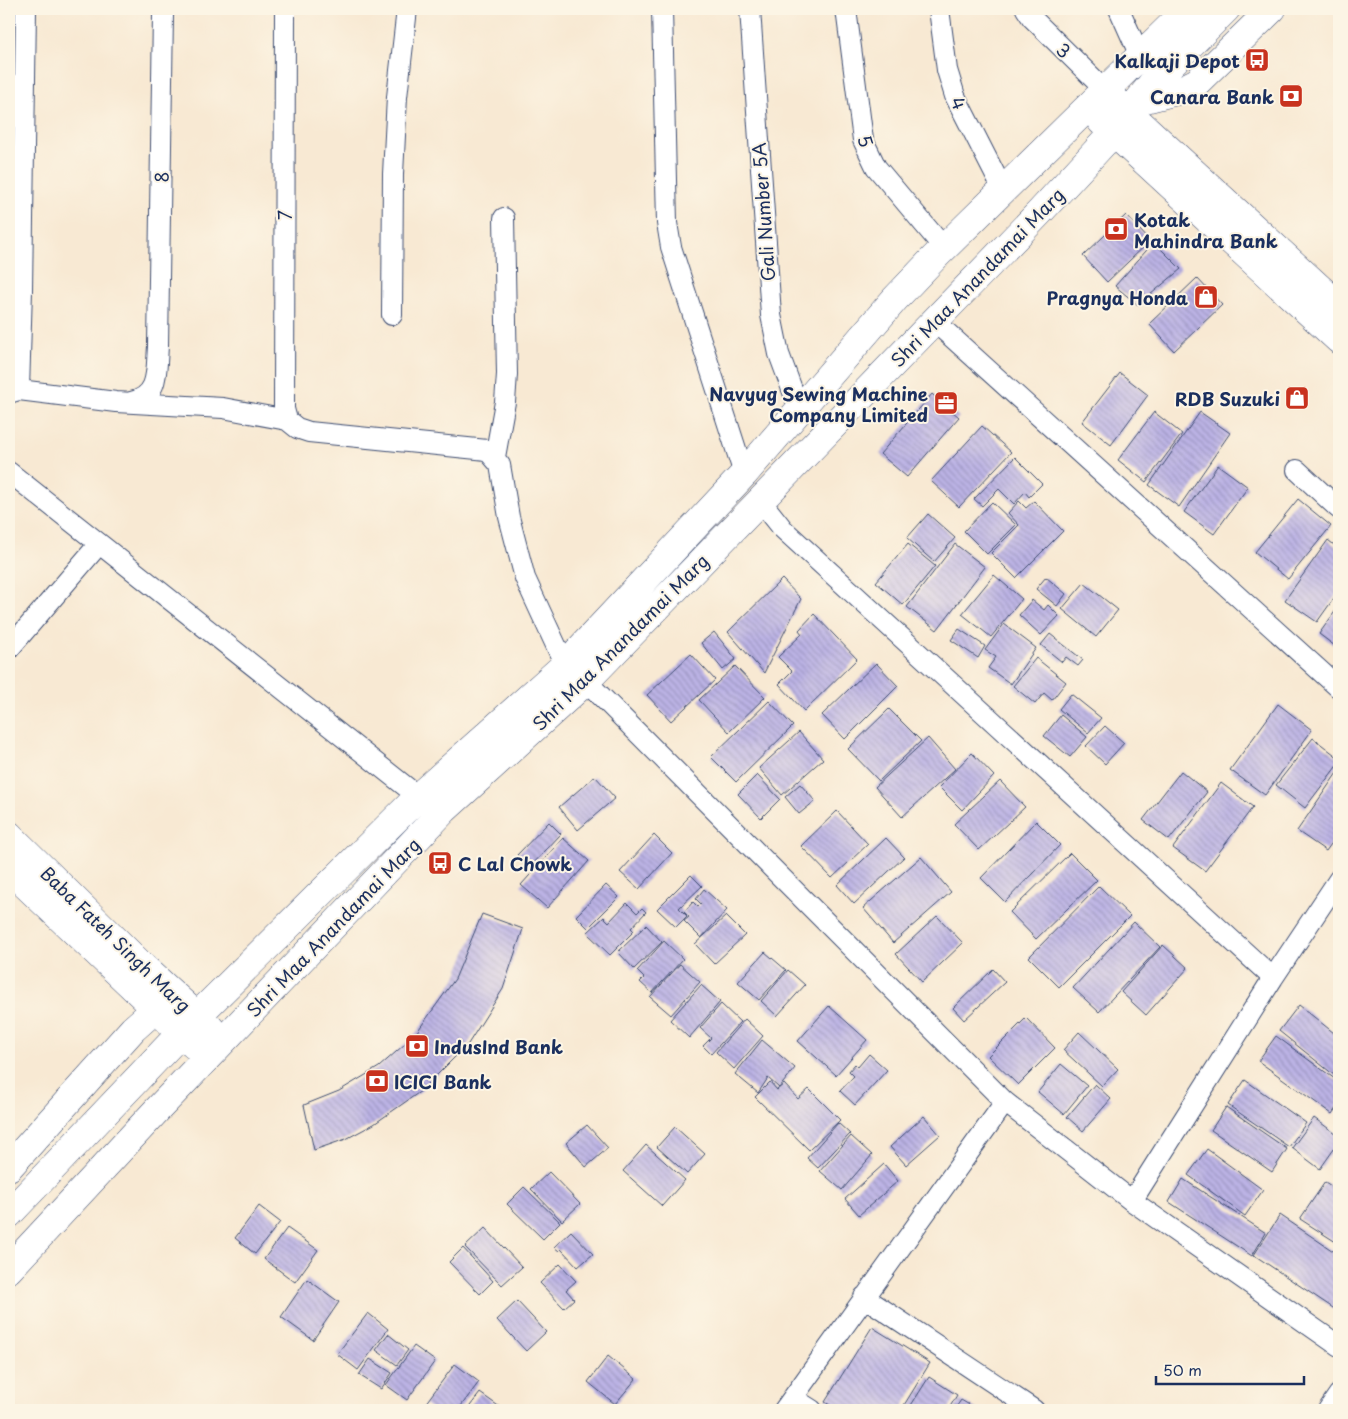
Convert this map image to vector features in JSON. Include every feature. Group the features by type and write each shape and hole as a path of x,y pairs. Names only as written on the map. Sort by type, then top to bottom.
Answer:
{"main road":[{"name":"Shri Maa Anandamai Marg","path":"9,1214 189,1025 419,796 576,673 744,474 895,300 1002,190 1188,9"},
{"name":"Shri Maa Anandamai Marg","path":"9,1270 216,1049 576,673 760,500 934,321 1127,116 1154,81 1226,9"},
{"path":"1127,116 1197,82 1272,9"},
{"path":"1095,98 1127,116 1339,306"},
{"path":"1127,116 1339,340"},
{"name":"Baba Fateh Singh Marg","path":"9,835 164,1001 216,1049"},
{"name":"Baba Fateh Singh Marg","path":"9,869 164,1001"},
{"path":"9,1167 133,1029 164,1001"}],"street":[{"path":"26,9 16,46 14,392 223,408 287,420 297,428 309,432 487,450 500,465 509,517 525,578 576,673 1005,1102 1132,1201 1339,1346"},
{"name":"8","path":"131,402 143,400 152,389 158,346 163,24 165,9"},
{"name":"7","path":"285,9 284,409 287,420"},
{"path":"392,315 393,174 397,97 407,9"},
{"path":"662,9 666,205 671,247 744,474"},
{"name":"Gali Number 5A","path":"750,9 771,315 779,354 800,411"},
{"name":"5","path":"846,9 864,140 869,155 876,167 944,248"},
{"name":"4","path":"939,9 947,70 954,96 1002,190"},
{"name":"3","path":"1026,9 1095,98"},
{"path":"1119,9 1140,56"},
{"path":"495,457 505,402 507,374 504,218"},
{"path":"934,321 1339,688"},
{"path":"1297,470 1339,509"},
{"path":"9,472 440,814"},
{"path":"760,500 783,529 1273,978"},
{"path":"9,649 100,544"},
{"path":"1132,1201 1273,978 1339,879"},
{"path":"812,1410 788,1404 1005,1102"},
{"path":"864,1297 1034,1410"},
{"path":"1328,1410 1339,1394"}],"building":[{"path":"1126,215 1150,241 1107,282 1083,256"},
{"path":"1154,242 1181,269 1138,305 1115,286"},
{"path":"1197,278 1222,305 1174,351 1149,324"},
{"path":"1120,373 1148,395 1111,445 1082,422"},
{"path":"932,394 959,417 907,477 880,454"},
{"path":"1154,412 1182,434 1146,482 1118,460"},
{"path":"1200,412 1230,433 1179,507 1149,485"},
{"path":"982,426 1011,452 959,507 931,481"},
{"path":"1015,457 1042,484 1029,497 1025,492 1014,504 999,489 982,506 974,499"},
{"path":"1218,465 1248,487 1214,534 1184,512"},
{"path":"1298,499 1331,526 1288,579 1255,552"},
{"path":"1019,501 1026,508 1034,501 1063,531 1016,578 991,553 1019,525 1008,513"},
{"path":"992,502 1016,525 987,554 964,531"},
{"path":"928,514 955,538 934,562 907,538"},
{"path":"1328,540 1339,549 1339,591 1317,622 1285,600"},
{"path":"908,544 935,566 903,605 876,582"},
{"path":"955,544 985,567 937,630 907,607"},
{"path":"994,575 1022,599 991,637 962,614"},
{"path":"1046,577 1066,594 1057,606 1036,589"},
{"path":"782,579 801,599 764,673 728,632"},
{"path":"1084,583 1118,610 1096,637 1062,609"},
{"path":"1032,600 1044,610 1048,605 1059,616 1041,635 1019,615"},
{"path":"1339,606 1339,649 1319,634"},
{"path":"814,614 857,659 804,711 779,684 792,671 778,657 802,634 799,630"},
{"path":"1004,624 1036,648 1011,684 988,668 996,657 985,650"},
{"path":"959,629 985,646 978,658 951,640"},
{"path":"714,632 736,659 723,670 701,643"},
{"path":"1050,634 1083,660 1078,666 1066,657 1062,662 1041,645"},
{"path":"691,654 715,680 671,721 647,695"},
{"path":"1036,658 1066,682 1052,700 1044,693 1035,704 1013,686"},
{"path":"876,663 898,686 845,739 822,715"},
{"path":"735,666 765,697 729,732 699,700"},
{"path":"1071,694 1101,718 1088,733 1059,709"},
{"path":"769,701 793,726 736,782 711,757"},
{"path":"1278,704 1312,730 1265,795 1230,770"},
{"path":"889,709 921,741 879,781 848,749"},
{"path":"1061,715 1087,737 1070,757 1044,736"},
{"path":"1105,726 1124,743 1105,764 1086,746"},
{"path":"799,732 823,759 782,795 759,768"},
{"path":"928,738 955,769 902,817 875,787"},
{"path":"1313,738 1339,758 1339,763 1305,808 1276,785"},
{"path":"972,753 994,776 962,810 939,787"},
{"path":"1339,770 1339,833 1326,851 1297,831"},
{"path":"1181,771 1207,792 1169,840 1143,820"},
{"path":"757,775 780,799 761,818 738,794"},
{"path":"595,776 615,798 578,830 559,807"},
{"path":"1000,781 1025,807 979,850 954,824"},
{"path":"1221,783 1253,807 1205,871 1173,848"},
{"path":"800,784 815,801 799,814 785,797"},
{"path":"837,811 868,844 832,878 801,846"},
{"path":"1036,821 1060,845 1005,902 981,878"},
{"path":"549,822 561,834 530,867 517,855"},
{"path":"654,835 672,853 639,889 620,872"},
{"path":"563,838 589,861 547,908 521,885"},
{"path":"886,838 904,857 854,904 837,885"},
{"path":"1070,853 1097,880 1036,939 1010,912"},
{"path":"921,857 951,892 893,943 863,908"},
{"path":"691,875 702,886 679,908 687,916 676,927 657,909"},
{"path":"606,885 619,897 588,928 576,916"},
{"path":"1099,886 1130,916 1059,987 1029,957"},
{"path":"704,889 727,910 701,938 684,921 689,917 684,912 693,902 698,907 701,904 696,899"},
{"path":"627,903 637,913 642,908 646,912 631,928 634,931 610,955 587,933 604,917 609,922"},
{"path":"482,914 523,929 503,989 468,1044 421,1091 374,1124 346,1139 314,1150 304,1105 339,1091 379,1067 414,1036 455,979"},
{"path":"726,916 745,935 714,964 695,944"},
{"path":"937,916 963,943 922,982 896,954"},
{"path":"1134,922 1160,947 1099,1012 1073,988"},
{"path":"646,925 662,942 634,969 618,952"},
{"path":"664,941 683,959 652,993 640,982 644,978 637,971"},
{"path":"1163,945 1188,968 1146,1015 1121,992"},
{"path":"765,952 786,970 759,1000 738,982"},
{"path":"680,964 700,982 671,1015 650,997"},
{"path":"993,969 1005,982 964,1020 953,1008"},
{"path":"788,970 805,985 777,1016 761,1001"},
{"path":"701,985 720,1002 689,1038 670,1020"},
{"path":"721,1004 740,1022 711,1054 703,1046 711,1038 700,1028"},
{"path":"1299,1005 1339,1037 1339,1079 1279,1031"},
{"path":"829,1006 867,1040 836,1075 798,1041"},
{"path":"1026,1018 1055,1048 1018,1085 988,1056"},
{"path":"745,1019 763,1036 734,1069 716,1052"},
{"path":"1079,1032 1118,1069 1102,1086 1063,1050"},
{"path":"1276,1036 1339,1082 1339,1104 1332,1114 1258,1061"},
{"path":"762,1040 795,1068 779,1088 768,1078 758,1093 735,1074"},
{"path":"869,1054 887,1070 855,1105 840,1091 854,1076 849,1071 855,1064 858,1067"},
{"path":"1061,1064 1087,1086 1064,1114 1038,1092"},
{"path":"1245,1080 1306,1123 1289,1147 1228,1105"},
{"path":"770,1082 777,1090 784,1084 798,1099 809,1089 840,1120 809,1150 755,1097"},
{"path":"1095,1084 1111,1099 1083,1131 1067,1117"},
{"path":"1226,1107 1287,1149 1272,1172 1211,1130"},
{"path":"924,1116 940,1135 906,1165 890,1147"},
{"path":"1314,1118 1339,1136 1339,1142 1320,1169 1292,1148"},
{"path":"838,1123 850,1134 818,1168 807,1158"},
{"path":"587,1125 608,1148 586,1167 566,1143"},
{"path":"675,1127 705,1154 687,1174 657,1147"},
{"path":"851,1136 872,1155 842,1190 820,1171"},
{"path":"646,1145 685,1180 662,1206 623,1171"},
{"path":"1207,1149 1263,1190 1245,1216 1188,1175"},
{"path":"884,1164 898,1181 859,1215 845,1199"},
{"path":"549,1172 580,1204 562,1221 531,1189"},
{"path":"1183,1179 1266,1233 1252,1256 1169,1202"},
{"path":"1325,1182 1339,1191 1339,1244 1300,1219"},
{"path":"524,1187 560,1222 543,1239 507,1204"},
{"path":"259,1206 280,1222 255,1254 235,1238"},
{"path":"1280,1215 1339,1255 1339,1312 1254,1255"},
{"path":"287,1228 318,1250 295,1282 264,1259"},
{"path":"485,1228 522,1267 502,1285 465,1247"},
{"path":"571,1231 593,1254 578,1267 561,1249 559,1251 554,1247"},
{"path":"463,1248 493,1281 480,1294 449,1262"},
{"path":"560,1264 576,1281 566,1290 574,1299 564,1308 540,1283"},
{"path":"307,1279 339,1302 313,1340 281,1317"},
{"path":"517,1301 546,1332 526,1351 497,1320"},
{"path":"368,1313 388,1329 358,1370 337,1354"},
{"path":"872,1327 930,1363 901,1410 838,1410 825,1402"},
{"path":"388,1334 408,1350 397,1365 376,1350"},
{"path":"414,1346 435,1361 407,1400 386,1385"},
{"path":"608,1356 636,1379 615,1404 588,1382"},
{"path":"370,1359 392,1373 381,1389 359,1375"},
{"path":"455,1364 479,1382 458,1410 433,1410 425,1404"},
{"path":"929,1377 957,1395 948,1410 908,1410"},
{"path":"480,1393 504,1410 467,1410"},
{"path":"961,1400 978,1410 954,1410"}],"place":[{"name":"Kalkaji Depot","path":"1257,60"},
{"name":"Canara Bank","path":"1291,96"},
{"name":"Kotak Mahindra Bank","path":"1116,229"},
{"name":"Pragnya Honda","path":"1206,297"},
{"name":"RDB Suzuki","path":"1297,398"},
{"name":"Navyug Sewing Machine Company Limited","path":"946,403"},
{"name":"C Lal Chowk","path":"440,863"},
{"name":"IndusInd Bank","path":"417,1046"},
{"name":"ICICI Bank","path":"377,1081"}]}
